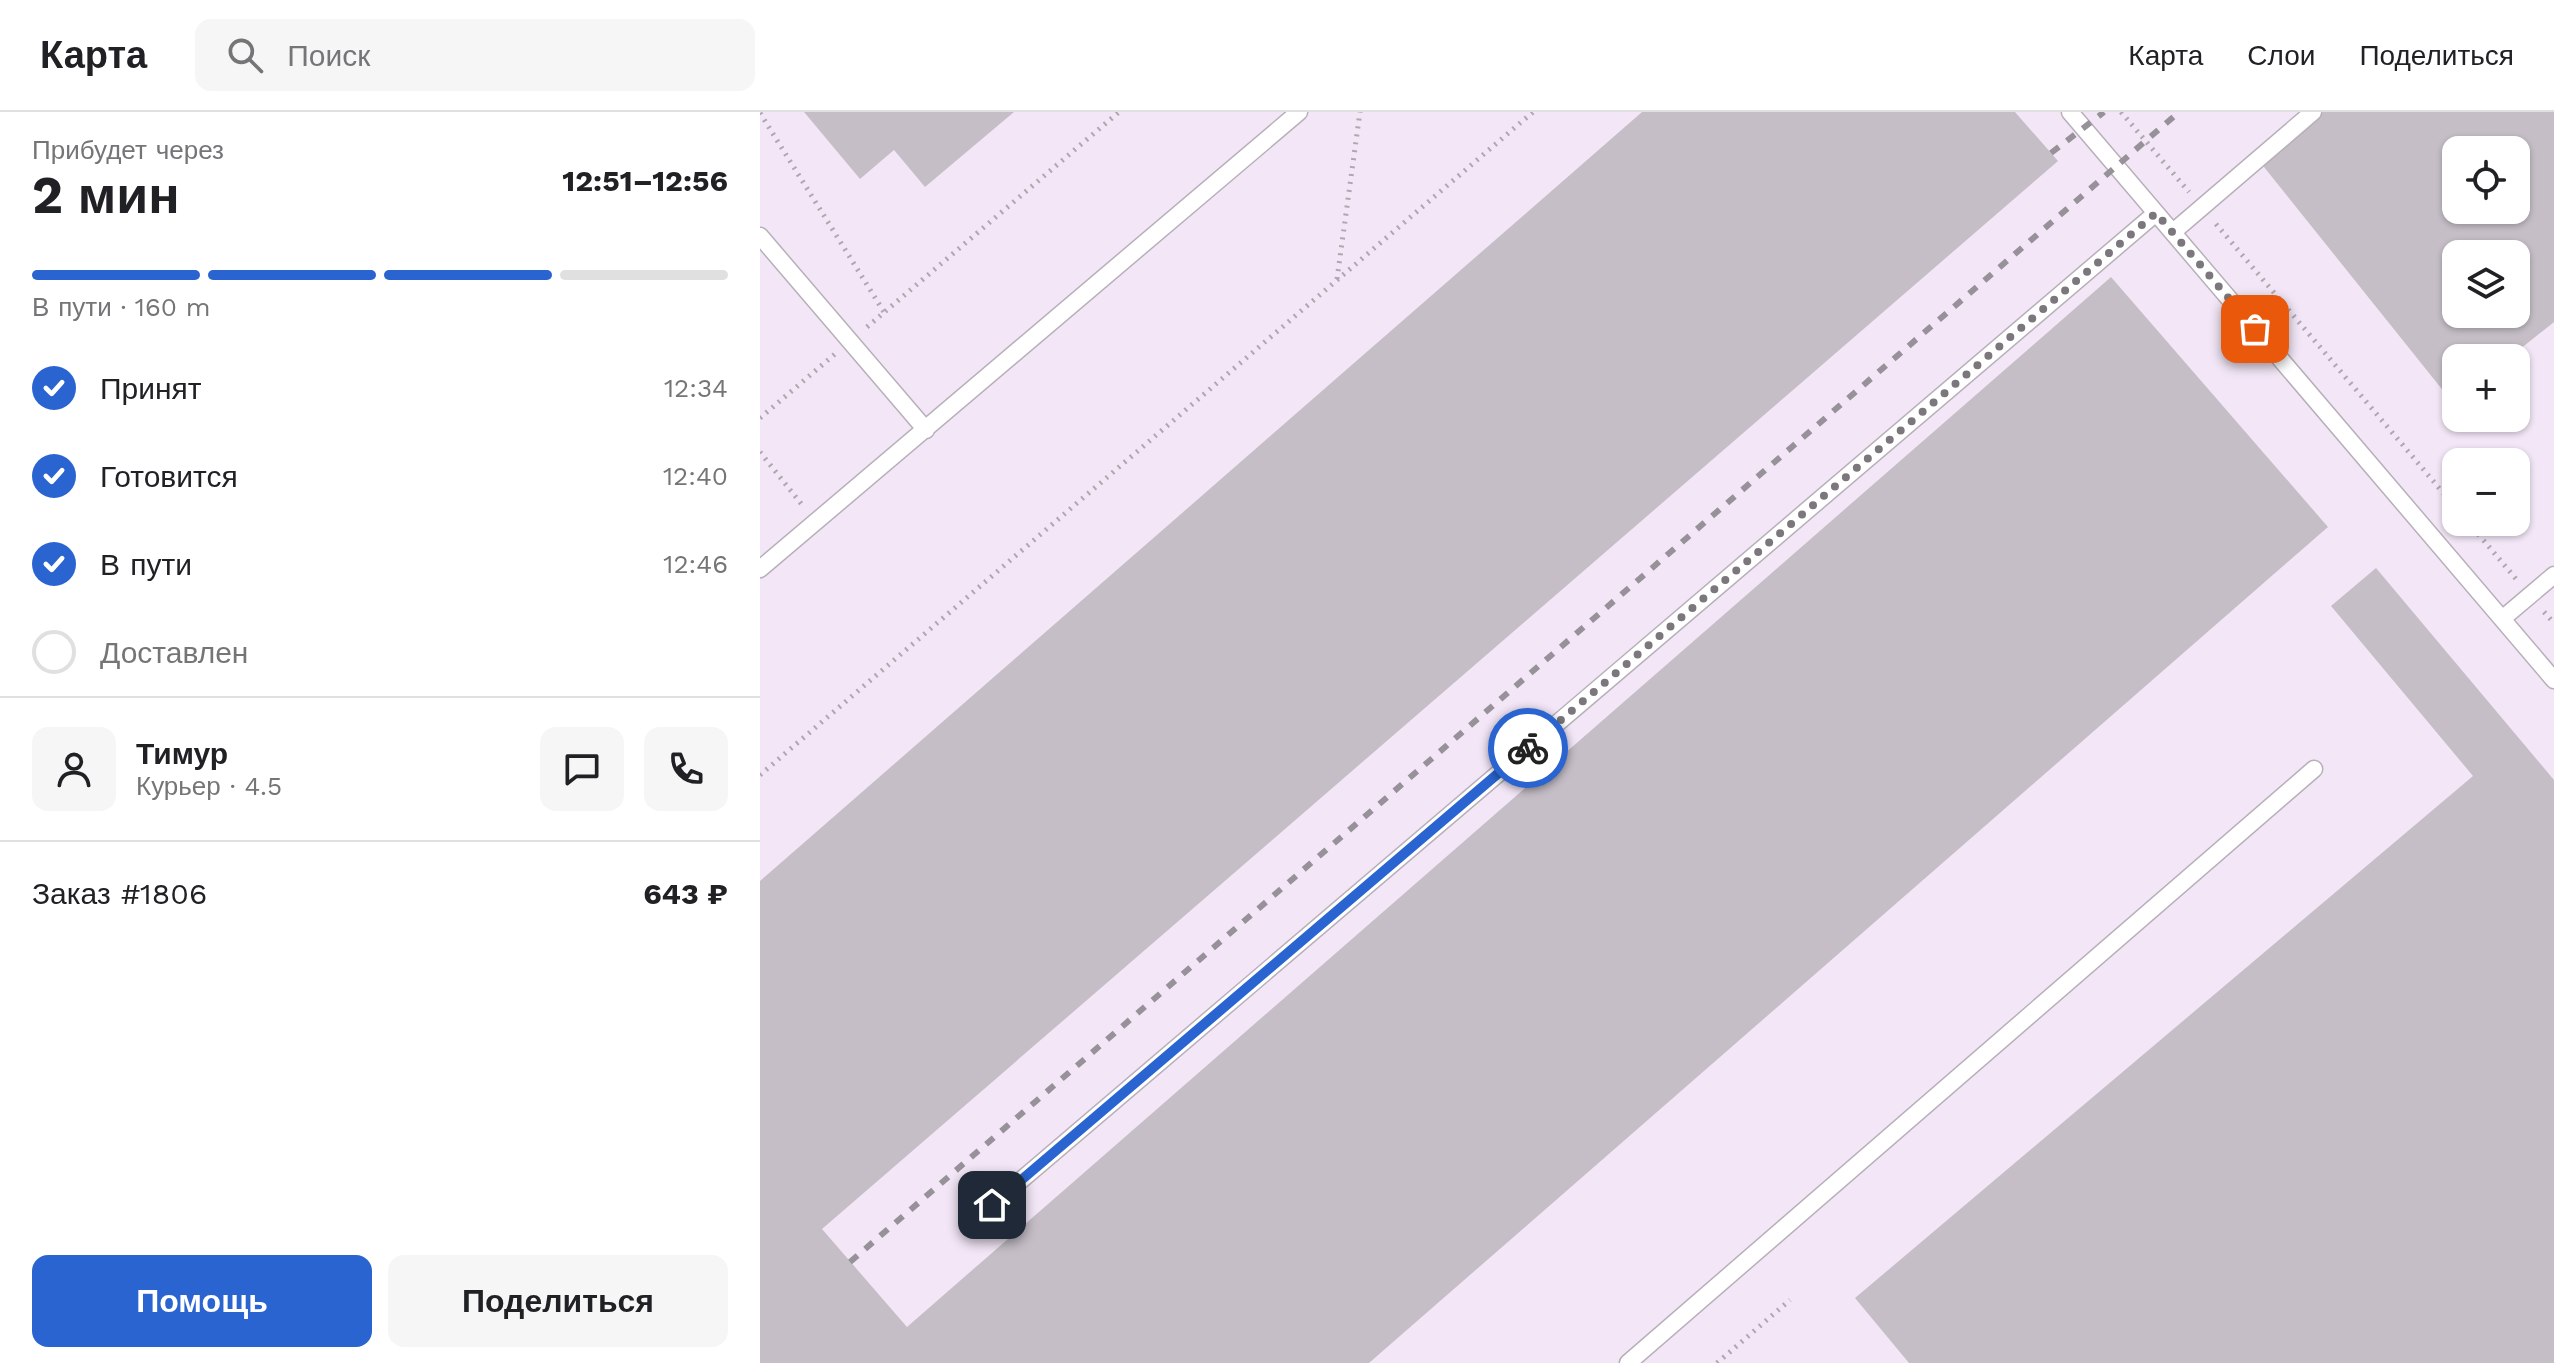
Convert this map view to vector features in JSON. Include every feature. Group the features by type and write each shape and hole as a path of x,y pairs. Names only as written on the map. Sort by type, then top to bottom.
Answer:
{"lane":[{"path":"760,569 1299,112"},
{"path":"2070,112 2554,680"},
{"path":"2173,232 2313,112"},
{"path":"992,1205 2156,213"},
{"path":"760,236 926,430"},
{"path":"2502,619 2554,575"},
{"path":"1628,1363 2314,769"}],"path":[{"path":"760,418 1119,112"},
{"path":"1336,280 1360,112"},
{"path":"760,775 1533,112"},
{"path":"2121,112 2442,491"},
{"path":"760,113 884,312"},
{"path":"760,452 816,522"},
{"path":"2480,536 2554,623"},
{"path":"1717,1363 1790,1300"}],"shaded area":[{"path":"760,112 2554,112 2554,1363 760,1363"}],"building":[{"path":"804,112 1014,112 925,187 894,150 860,179"},
{"path":"1642,112 2015,112 2058,161 822,1229 907,1327 2111,277 2328,527 1369,1363 760,1363 760,881"},
{"path":"2323,112 2554,112 2554,322 2526,344 2442,344 2442,389 2260,162"},
{"path":"2376,568 2554,780 2554,1363 1909,1363 1855,1298 2473,776 2331,606"}],"railway":[{"path":"2051,153 2104,112"},
{"path":"850,1262 2179,112"}],"way so far":[{"path":"1528,748 2156,213 2255,329"}],"route":[{"path":"992,1205 1528,748"}]}
